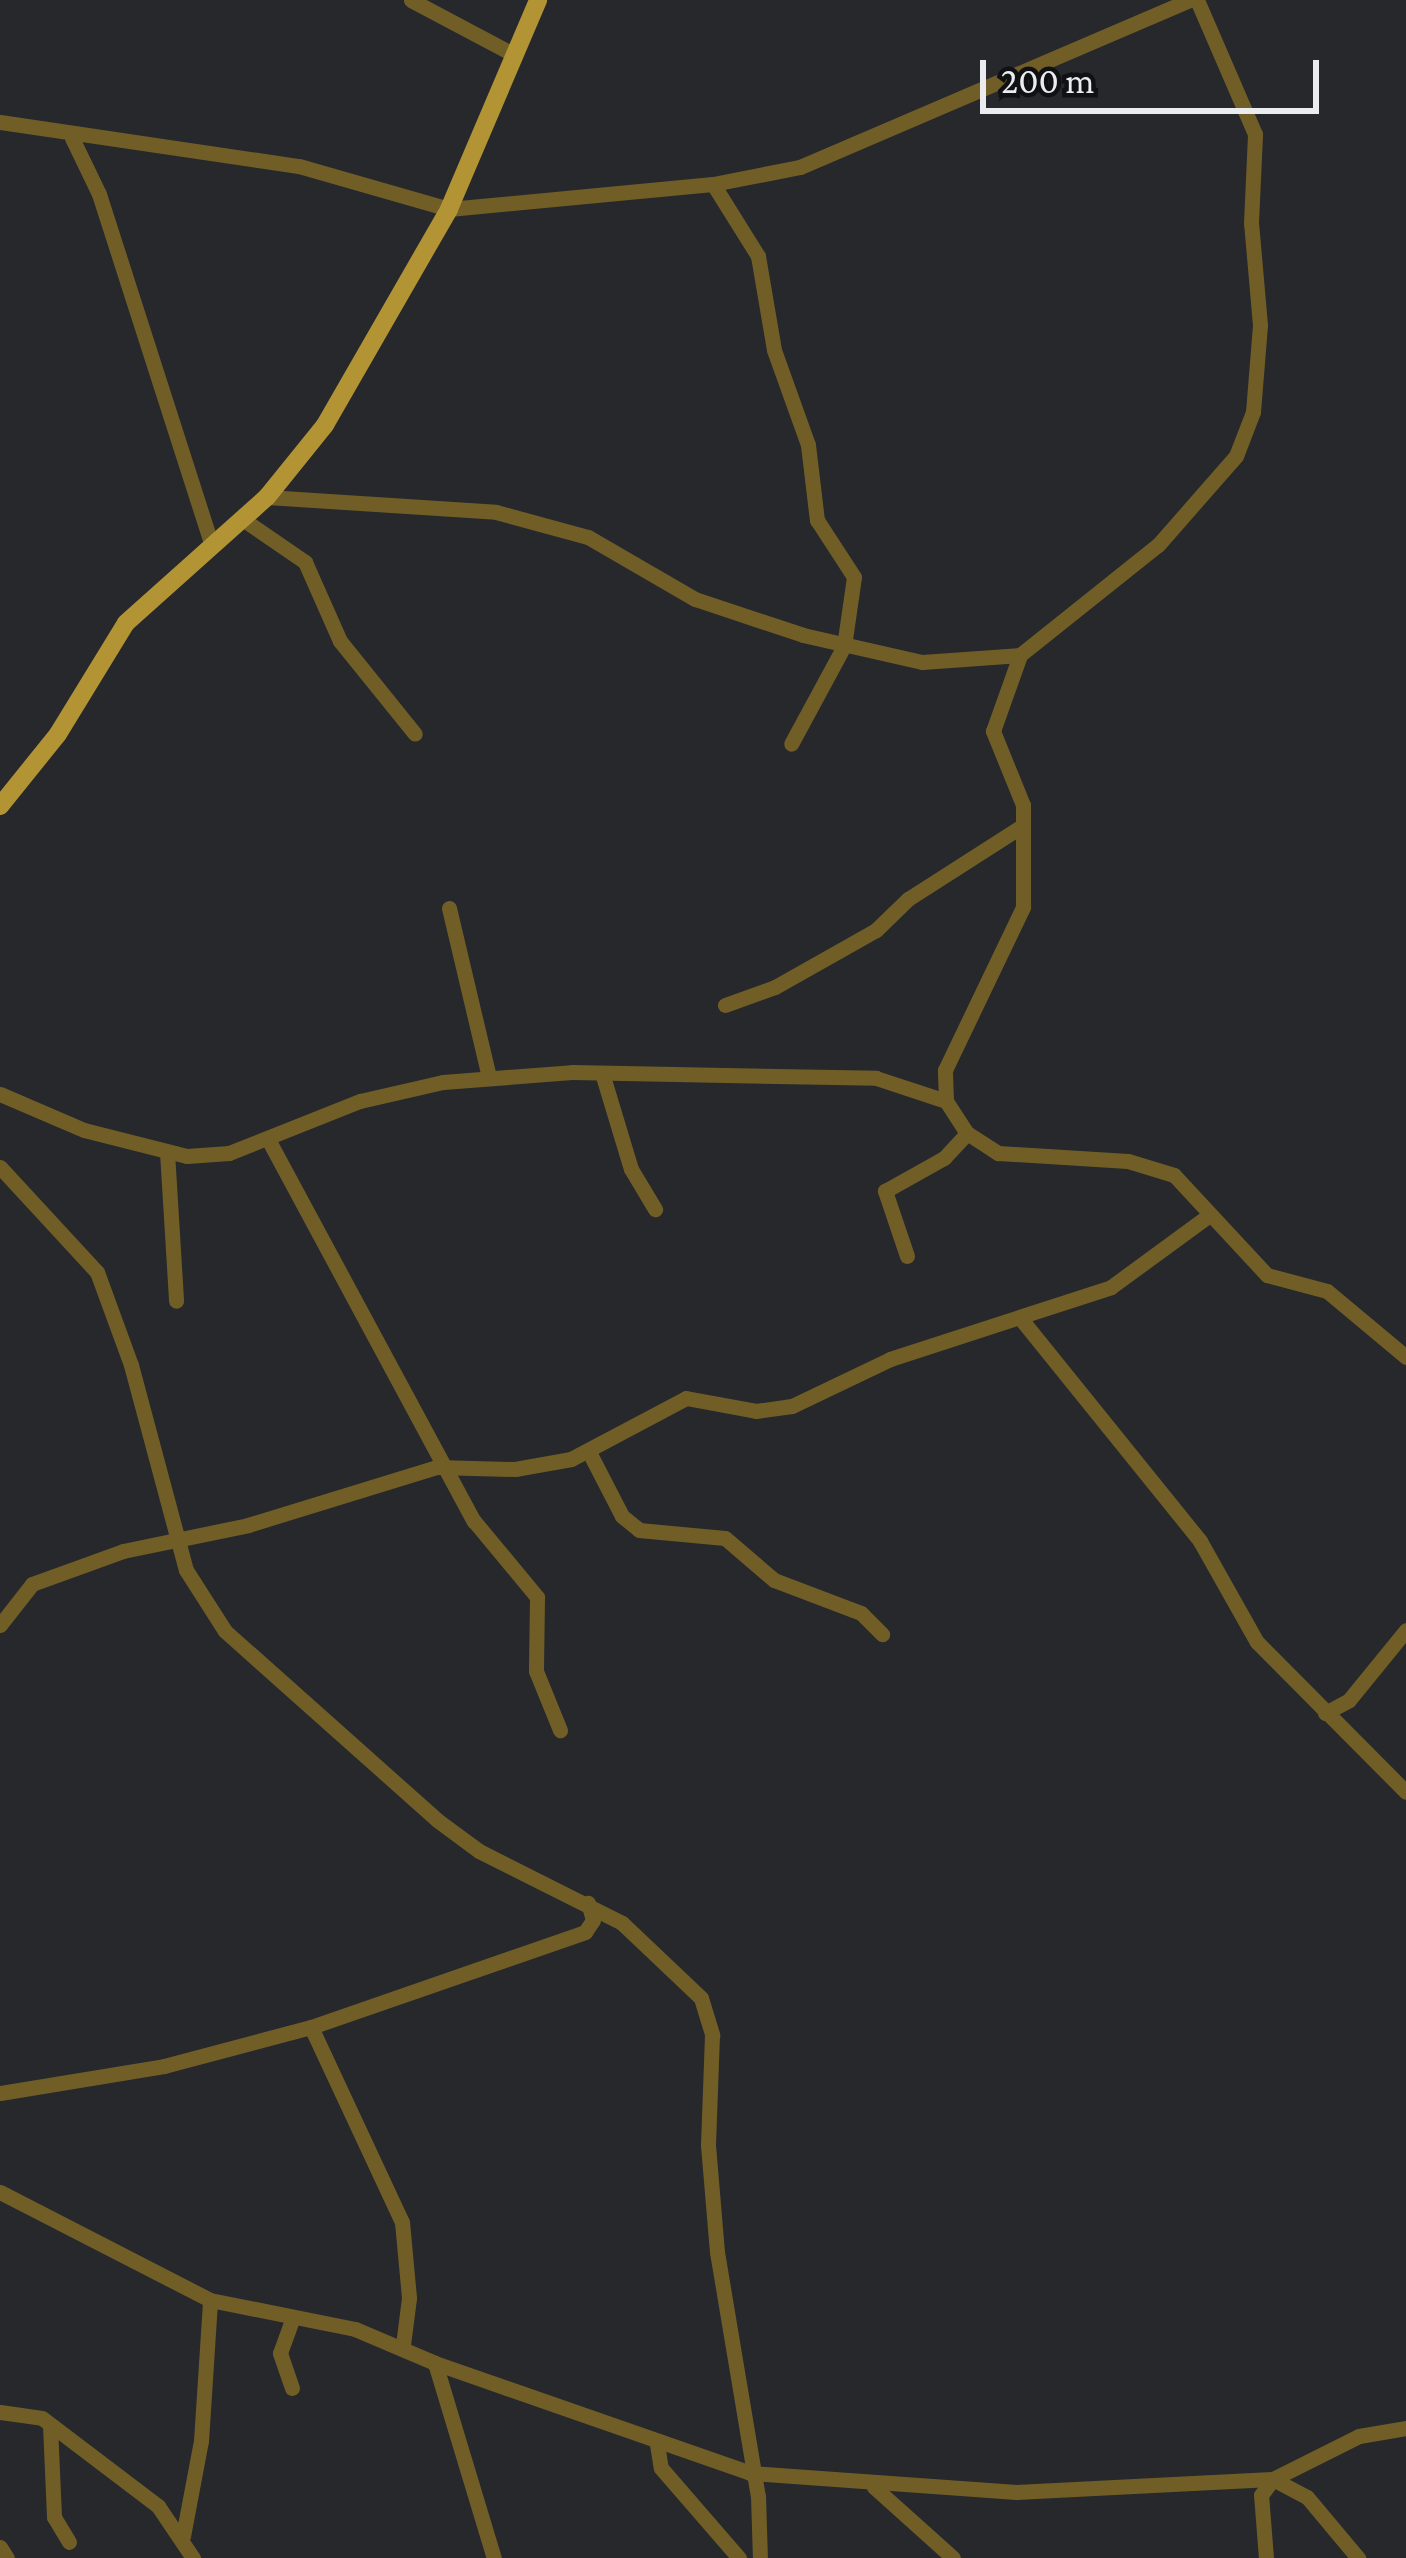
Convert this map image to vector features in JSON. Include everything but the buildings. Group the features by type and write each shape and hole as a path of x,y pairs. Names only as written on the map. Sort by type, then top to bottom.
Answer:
{"main road":[{"path":"0,806 58,734 126,622 267,497 325,425 449,209 538,0"}],"street":[{"path":"411,0 514,55"},
{"path":"0,122 72,138 299,166 449,209 713,184 800,167 1193,0 1256,134 1252,412 1236,456 1158,545 1020,655 961,664 844,646 694,599 598,542 525,518 267,497"},
{"path":"72,138 99,194 211,542"},
{"path":"713,184 758,256 774,350 808,445 817,520 854,577 844,646 790,744"},
{"path":"241,518 305,562 340,641 415,734"},
{"path":"1020,655 994,730 1023,805 1023,907 945,1070 946,1101 967,1133 998,1153 1159,1167 1189,1188 1208,1216 1268,1275 1327,1291 1406,1357"},
{"path":"725,1005 775,987 876,929 908,899 1022,826"},
{"path":"449,908 489,1077"},
{"path":"0,1094 84,1130 166,1152 229,1153 269,1141 360,1101 489,1077 833,1072 946,1101"},
{"path":"602,1073 631,1169 655,1209"},
{"path":"907,1256 885,1191 944,1158 967,1133"},
{"path":"269,1141 474,1522 537,1597 536,1671 560,1730"},
{"path":"166,1152 176,1301"},
{"path":"0,1167 97,1272 131,1365 178,1544 197,1595 225,1631 310,1711 479,1851 588,1903 646,1940 710,2015 716,2252 760,2558"},
{"path":"0,1625 32,1584 123,1551 178,1544 447,1467 515,1469 590,1452 686,1398 776,1411 890,1359 1112,1287 1208,1216"},
{"path":"1022,1319 1200,1541 1257,1642 1406,1792"},
{"path":"590,1452 622,1516 639,1530 725,1538 774,1580 860,1613 882,1634"},
{"path":"1325,1713 1349,1700 1406,1630"},
{"path":"0,2093 164,2066 311,2027 585,1931 593,1920 588,1903"},
{"path":"311,2027 402,2222 409,2297 403,2345"},
{"path":"0,2192 210,2300 403,2345 435,2362 750,2474 874,2487 1016,2492 1273,2479 1359,2436 1406,2428"},
{"path":"183,2536 197,2480 210,2300"},
{"path":"292,2388 280,2353 293,2317"},
{"path":"435,2362 494,2558"},
{"path":"0,2412 27,2412 158,2506 194,2558"},
{"path":"50,2426 54,2517 70,2542"},
{"path":"657,2444 661,2468 739,2558"},
{"path":"1266,2558 1262,2495 1273,2479"},
{"path":"1273,2479 1306,2497 1358,2558"},
{"path":"874,2487 953,2558"},
{"path":"0,2547 7,2558"}]}
